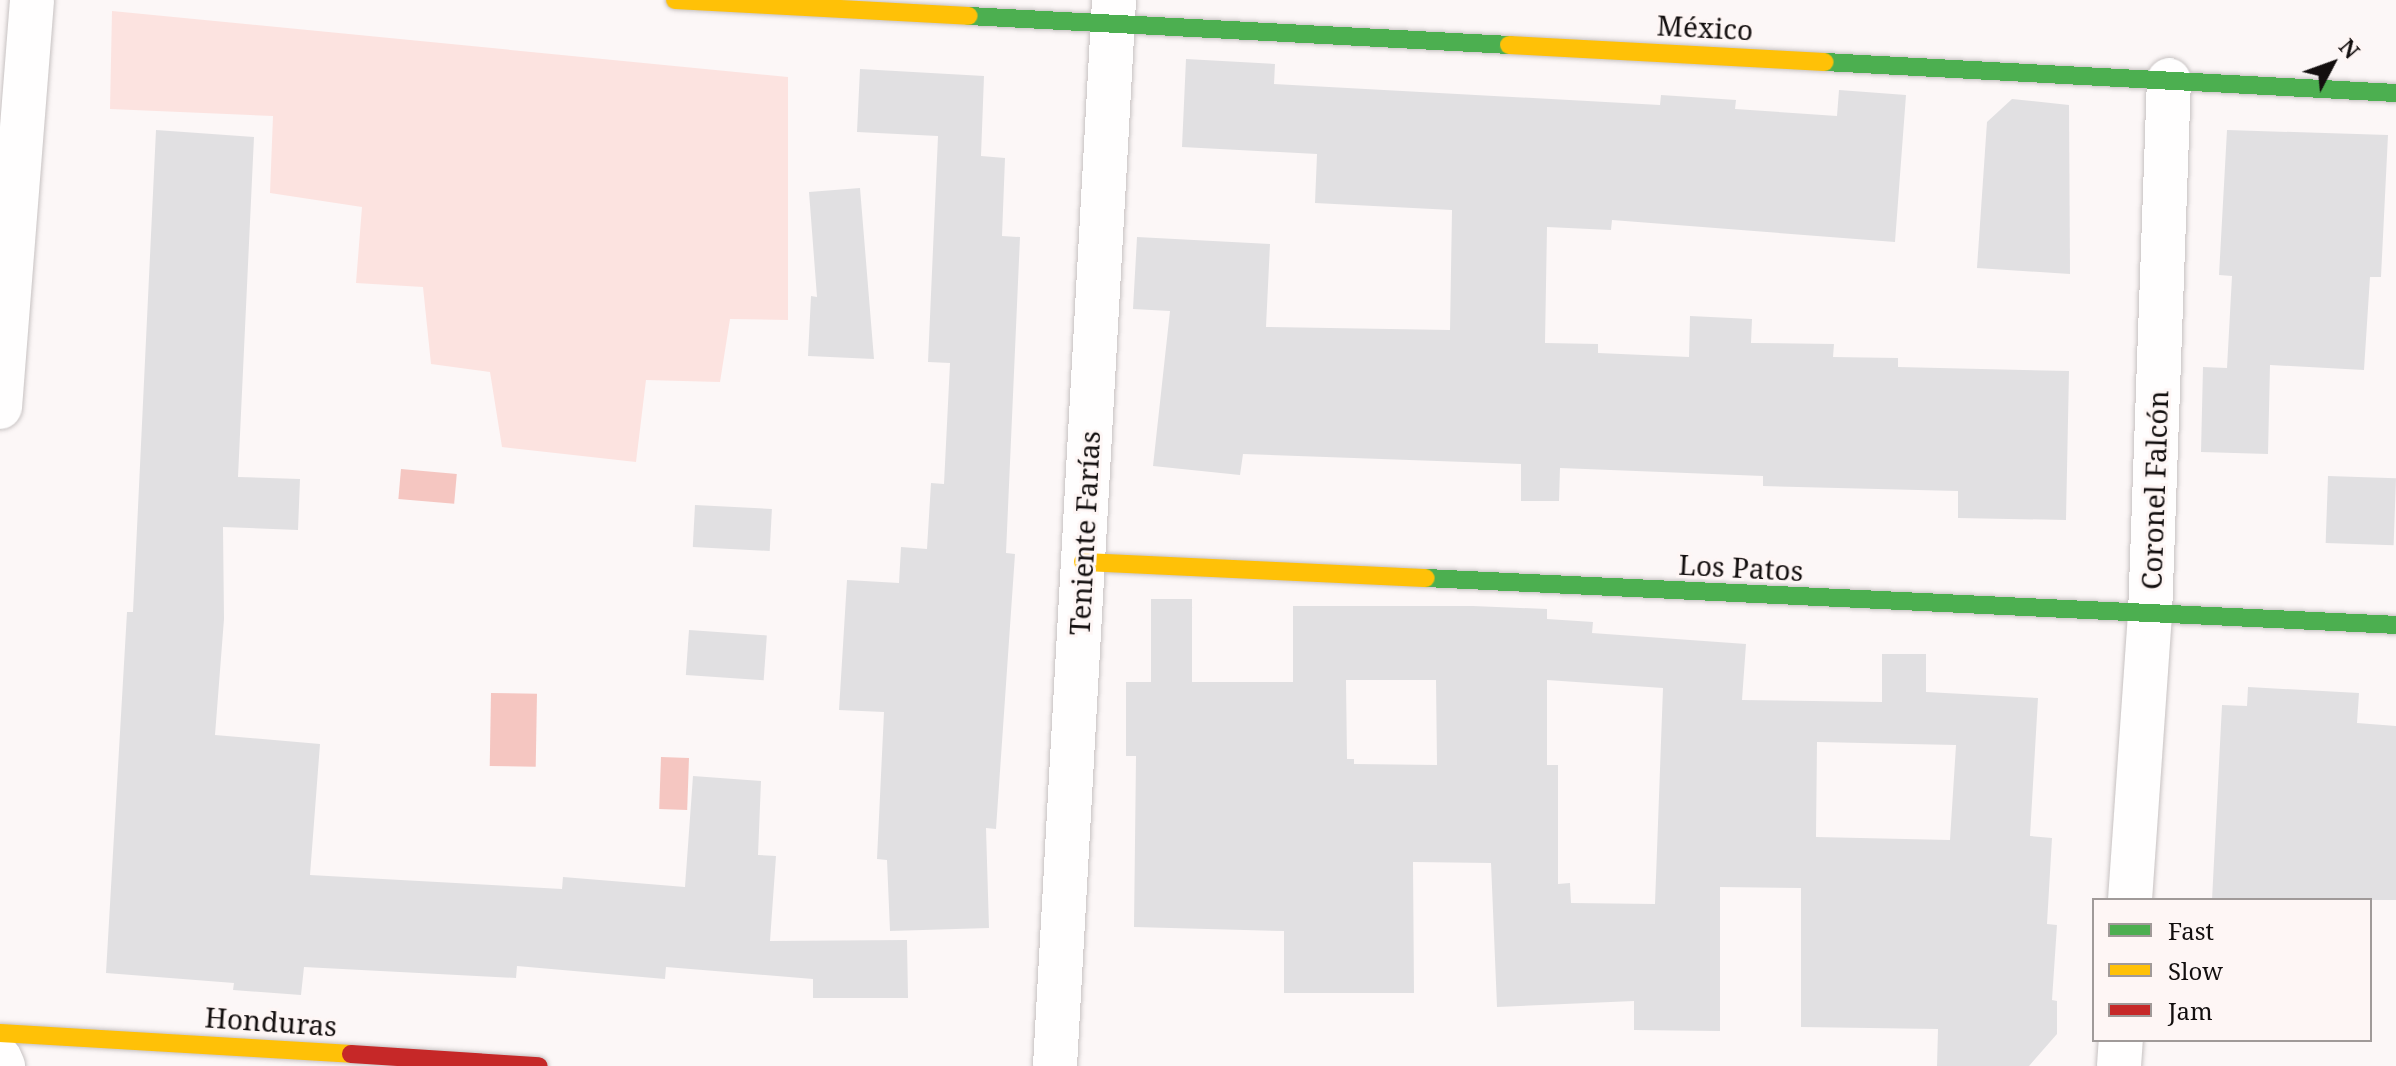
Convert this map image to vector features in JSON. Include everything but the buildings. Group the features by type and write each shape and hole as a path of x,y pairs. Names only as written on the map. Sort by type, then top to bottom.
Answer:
{"street":[{"path":"0,407 32,0"},
{"name":"México","path":"675,0 1113,12 2396,93"},
{"name":"Teniente Farías","path":"1055,1066 1113,12"},
{"name":"Coronel Falcón","path":"2130,898 2150,615 2169,80"},
{"name":"Los Patos","path":"1083,562 2396,625"},
{"name":"Honduras","path":"0,1033 539,1066"},
{"path":"2119,1066 2121,1042"},
{"path":"0,1059 3,1066"}],"shaded area":[{"path":"112,11 788,77 788,320 730,319 720,382 646,380 636,462 502,447 490,372 431,364 423,287 356,283 362,207 270,193 273,116 110,109"},
{"path":"401,469 457,474 454,504 398,499"},
{"path":"491,693 537,694 536,767 490,766"},
{"path":"661,757 689,758 687,810 659,809"}],"traffic: fast":[{"path":"969,16 1509,45"},
{"path":"1825,62 2396,93"},
{"path":"1426,578 2396,625"}],"traffic: slow":[{"path":"675,0 969,16"},
{"path":"1509,45 1825,62"},
{"path":"1083,562 1426,578"},
{"path":"0,1033 351,1054"}],"traffic: jam":[{"path":"351,1054 539,1066"}]}
